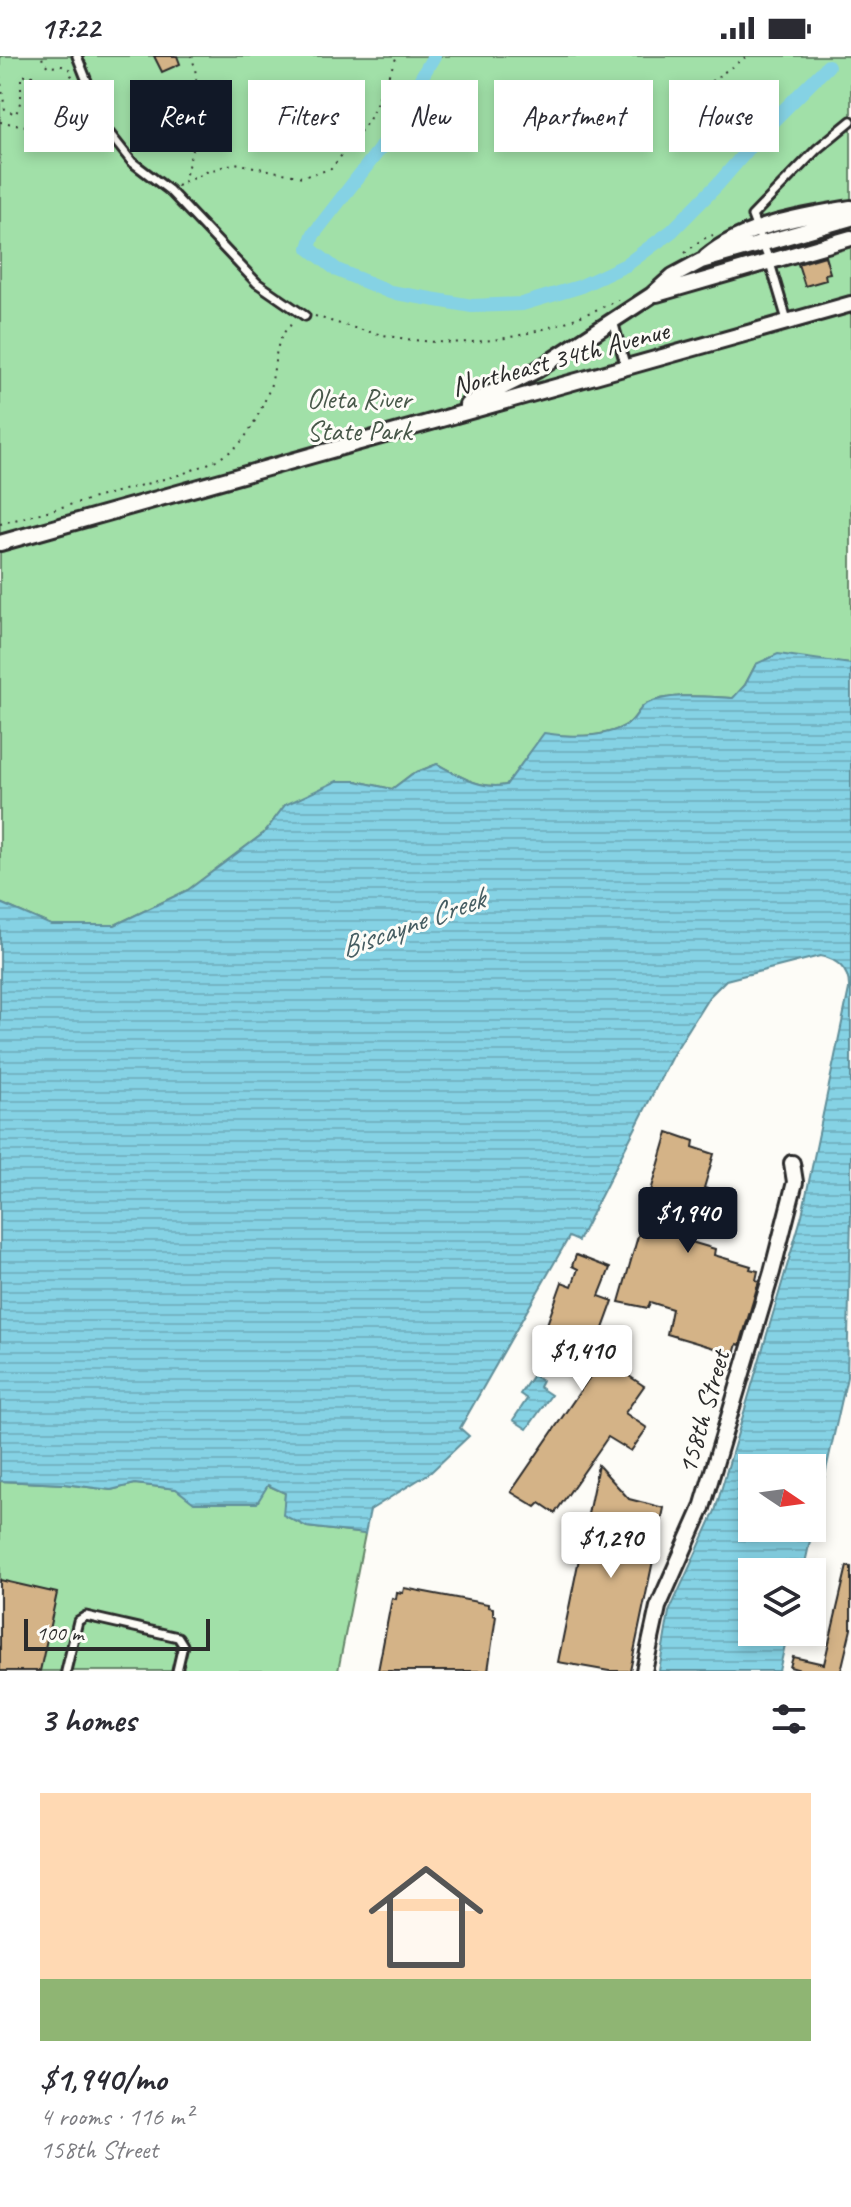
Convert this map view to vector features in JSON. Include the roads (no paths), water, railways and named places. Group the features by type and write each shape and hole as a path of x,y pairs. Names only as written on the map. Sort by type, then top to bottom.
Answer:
{"street":[{"name":"Northeast 34th Avenue","path":"760,236 804,216 851,208"},
{"name":"Northeast 34th Avenue","path":"434,420 537,370 652,295 673,276 701,261 724,241 851,218"},
{"name":"Northeast 34th Avenue","path":"652,295 851,238"},
{"name":"Northeast 34th Avenue","path":"434,420 851,304"},
{"path":"0,543 434,420"},
{"name":"158th Street","path":"644,1671 658,1607 702,1508 772,1272 795,1182 792,1163"}],"lane":[{"path":"77,56 106,129 132,162 169,190 257,283 305,316"},
{"path":"787,320 752,216 817,149 851,121"},
{"path":"613,321 626,368"},
{"path":"66,1671 78,1621 86,1616 178,1637 183,1645 177,1671"}],"water":[{"name":"Biscayne Creek","path":"778,654 851,664 851,1217 847,1377 826,1470 826,1454 738,1454 738,1542 810,1542 806,1558 738,1558 738,1646 785,1646 779,1671 659,1671 669,1612 715,1511 802,1215 849,989 845,971 837,963 820,956 726,980 709,997 672,1056 578,1241 569,1237 460,1428 469,1436 431,1472 370,1510 365,1534 307,1527 283,1515 285,1493 268,1485 257,1503 194,1503 176,1489 135,1484 111,1490 0,1481 0,903 51,925 115,925 188,890 264,833 285,805 337,781 356,781 392,789 412,774 437,764 479,784 506,785 544,733 576,736 610,732 629,723 641,708 656,700 689,696 733,698 745,685 756,664"},
{"path":"533,1375 542,1381 539,1387 551,1395 527,1429 513,1420 527,1399 520,1394"}],"waterway":[{"path":"434,56 379,150 313,235 309,248 337,270 390,292 472,306 522,304 579,287 626,265 672,231 828,66"}],"park label":[{"name":"Oleta River State Park","path":"359,414"}]}
